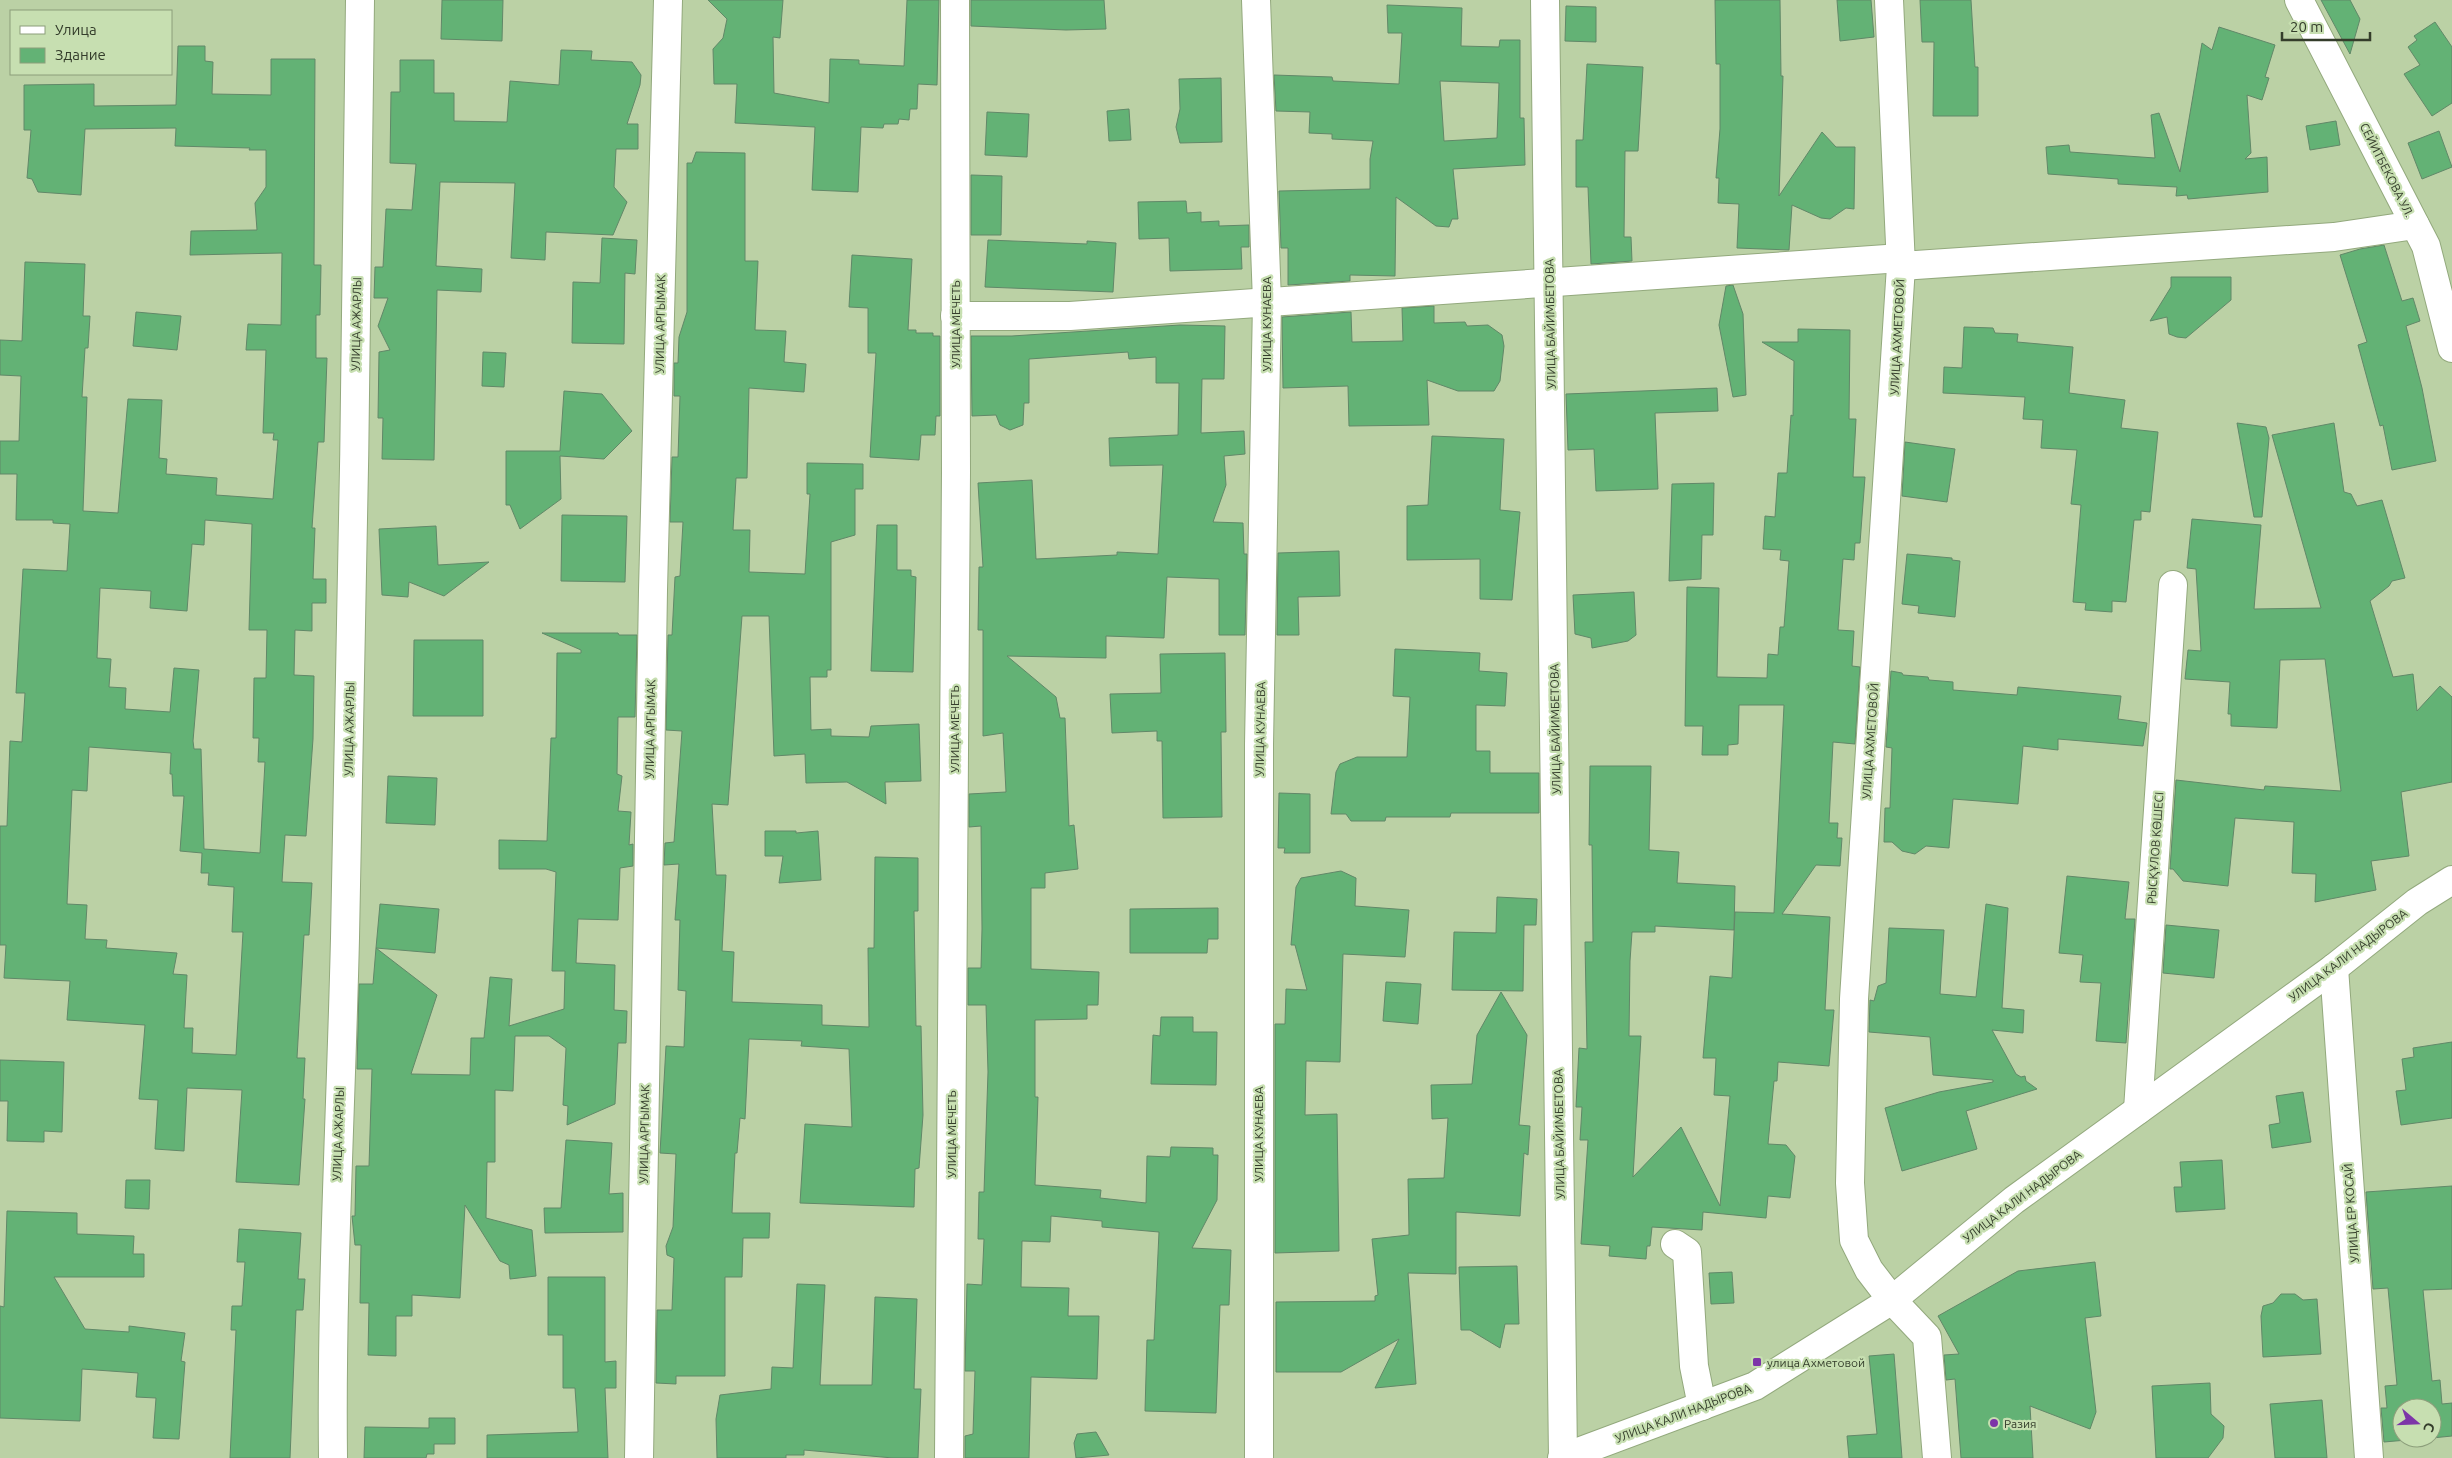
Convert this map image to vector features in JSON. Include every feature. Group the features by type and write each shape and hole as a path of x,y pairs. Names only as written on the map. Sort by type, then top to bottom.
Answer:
{"street":[{"name":"УЛИЦА АЖАРЛЫ","path":"334,1458 337,1181 345,941 356,379 360,0"},
{"name":"УЛИЦА АРГЫМАК","path":"639,1458 653,600 668,0"},
{"name":"УЛИЦА МЕЧЕТЬ","path":"949,1458 955,0"},
{"name":"УЛИЦА КУНАЕВА","path":"1256,0 1267,302 1259,744 1259,1458"},
{"name":"УЛИЦА БАЙИМБЕТОВА","path":"1545,0 1563,1458"},
{"name":"УЛИЦА АХМЕТОВОЙ","path":"1889,0 1901,262 1854,999 1850,1183 1854,1240 1869,1270 1892,1300 1927,1337 1937,1458"},
{"name":"СЕЙИТБЕКОВА УЛ.","path":"2299,0 2426,246 2452,348"},
{"path":"955,316 1070,316 1901,262 2334,237 2415,225"},
{"name":"РЫСҚҰЛОВ КӨШЕСІ","path":"2138,1110 2173,585"},
{"name":"УЛИЦА КАЛИ НАДЫРОВА","path":"1563,1458 1755,1386 1892,1300 2014,1200 2334,968 2417,902 2452,880"},
{"name":"УЛИЦА ЕР КОСАЙ","path":"2334,968 2369,1458"},
{"path":"1675,1244 1687,1252 1694,1366 1702,1406"}],"building":[{"path":"442,0 503,0 502,41 441,39"},
{"path":"708,0 783,0 780,38 773,37 774,93 829,103 830,59 859,60 859,64 904,66 907,0 939,0 937,85 918,84 917,109 910,109 909,120 899,119 898,124 884,124 883,128 861,127 858,192 812,190 815,127 735,123 737,84 714,84 713,49 723,38 727,19"},
{"path":"971,0 1104,0 1106,29 1066,30 971,26"},
{"path":"1715,0 1780,0 1781,76 1783,76 1779,196 1822,132 1836,147 1855,147 1854,209 1846,208 1830,219 1821,218 1792,205 1789,250 1737,248 1739,204 1718,203 1719,178 1716,178 1720,129 1720,64 1716,64"},
{"path":"1837,0 1871,0 1874,37 1840,41"},
{"path":"1920,0 1971,0 1975,67 1978,67 1978,116 1933,116 1934,42 1922,42"},
{"path":"2321,0 2350,0 2360,19 2350,54"},
{"path":"1387,5 1462,8 1461,46 1499,47 1500,40 1520,40 1520,118 1524,118 1525,165 1453,169 1458,219 1452,219 1449,227 1436,226 1396,197 1395,276 1350,275 1350,281 1288,285 1288,248 1281,248 1279,191 1370,189 1370,159 1373,141 1332,139 1332,134 1309,133 1310,112 1276,111 1274,75 1332,77 1333,81 1399,84 1402,33 1388,33","holes":["1440,81 1499,83 1497,138 1444,141"]},
{"path":"1566,6 1596,7 1596,42 1565,41"},
{"path":"2435,22 2452,47 2452,103 2432,116 2404,74 2420,65 2408,47 2417,40 2414,36"},
{"path":"2219,27 2275,45 2265,77 2269,78 2262,100 2247,95 2251,153 2245,159 2267,157 2268,192 2188,199 2187,195 2176,196 2177,187 2118,184 2118,179 2048,174 2046,147 2069,145 2070,152 2155,158 2151,115 2159,113 2180,172 2202,43 2212,50"},
{"path":"178,46 205,46 205,61 213,62 212,94 271,95 271,59 315,59 314,265 321,265 320,315 316,315 316,358 327,358 324,442 318,442 312,528 315,528 313,579 326,579 326,603 312,603 312,631 295,630 294,675 314,676 313,739 306,836 285,835 282,882 312,883 309,935 304,935 297,1058 305,1058 303,1099 305,1099 299,1185 236,1182 242,1090 187,1088 184,1151 155,1149 158,1100 139,1099 145,1025 67,1020 70,981 4,978 6,945 0,945 0,826 7,826 10,741 22,742 25,693 16,693 23,569 67,571 70,524 53,523 53,520 16,520 17,474 0,474 0,441 19,441 21,376 0,375 0,340 22,341 25,262 85,264 83,316 90,316 88,348 85,348 82,397 87,397 83,511 118,513 128,399 162,400 159,458 167,459 166,474 217,478 216,495 273,499 278,440 273,440 274,433 263,433 266,350 246,350 248,324 281,325 282,253 190,255 191,231 257,230 255,203 266,187 266,150 175,146 176,128 85,129 81,195 38,192 32,179 27,178 31,130 24,130 24,85 94,84 94,106 176,105","holes":["205,520 252,524 249,630 267,630 266,678 254,678 253,738 259,738 258,762 265,762 260,853 204,849 201,749 194,749 193,741 199,670 174,668 170,712 125,709 126,688 109,687 111,659 97,658 100,588 151,591 150,608 187,611 192,544 204,545","89,747 171,753 170,774 172,774 173,796 184,796 180,851 202,853 201,873 209,873 208,885 234,887 232,932 243,932 236,1055 192,1053 193,1028 184,1028 187,975 173,974 177,953 106,948 107,940 85,939 87,905 67,904 72,790 87,791"]},
{"path":"561,50 592,51 591,60 632,62 641,75 640,85 627,124 638,124 638,149 616,149 614,187 627,202 613,235 546,232 545,260 511,258 515,183 440,182 436,266 482,269 481,292 437,290 434,460 382,459 383,418 378,418 379,352 390,350 378,326 388,298 374,298 375,267 383,267 386,209 412,210 416,164 390,163 391,92 400,92 400,60 434,60 434,93 454,93 454,121 507,122 510,81 559,85"},
{"path":"1587,64 1643,67 1638,151 1625,151 1624,237 1631,237 1632,261 1591,264 1588,187 1576,187 1576,140 1583,140"},
{"path":"1221,78 1222,142 1180,143 1176,127 1180,109 1179,79"},
{"path":"1129,109 1131,140 1109,141 1107,111"},
{"path":"987,112 1029,114 1027,157 985,155"},
{"path":"2336,121 2340,145 2310,150 2306,126"},
{"path":"2439,131 2452,167 2422,179 2408,143"},
{"path":"696,152 745,153 745,261 758,261 755,330 786,331 784,362 806,364 804,392 749,388 747,478 736,478 733,530 750,530 749,572 805,574 810,494 807,494 807,463 863,464 863,489 855,489 855,535 831,542 831,670 827,670 827,677 810,677 811,730 831,729 831,736 869,737 871,726 919,724 921,781 885,782 886,804 847,782 806,783 805,754 774,756 769,616 742,616 728,805 712,804 716,875 726,875 722,951 734,952 732,1002 822,1005 822,1025 869,1027 868,948 874,948 875,857 918,858 918,911 914,911 916,1026 921,1026 923,1115 919,1168 915,1169 914,1207 800,1203 805,1124 852,1127 849,1049 801,1046 802,1041 749,1039 745,1119 740,1118 737,1153 735,1153 732,1213 770,1213 769,1238 743,1238 742,1277 725,1277 725,1376 676,1376 676,1384 656,1383 657,1310 672,1310 674,1258 667,1255 666,1246 673,1227 676,1154 660,1153 666,1046 684,1047 686,991 678,990 680,920 675,920 679,864 664,865 665,843 674,842 682,731 666,730 668,635 672,635 675,577 680,576 683,522 670,522 672,457 678,457 680,396 674,396 674,363 678,363 679,337 687,312 687,163 692,163"},
{"path":"971,175 1002,176 1001,235 971,235"},
{"path":"1186,201 1187,213 1201,212 1201,222 1219,221 1219,226 1249,225 1249,247 1241,247 1242,269 1170,271 1169,238 1139,239 1138,202"},
{"path":"602,238 637,240 635,274 625,273 624,344 572,343 573,282 600,283"},
{"path":"988,240 1087,244 1087,241 1116,243 1113,292 985,287"},
{"path":"2384,245 2402,301 2413,298 2420,321 2406,326 2422,388 2436,461 2392,470 2383,425 2380,426 2358,345 2367,342 2340,255"},
{"path":"852,255 912,259 908,330 916,330 916,333 933,333 933,336 940,336 940,416 936,416 935,435 921,435 919,460 870,457 876,353 868,353 868,308 849,307"},
{"path":"2171,277 2231,277 2231,300 2186,338 2169,334 2167,317 2150,321 2171,287"},
{"path":"1733,285 1743,314 1746,395 1733,397 1719,325 1726,286"},
{"path":"1434,306 1434,323 1465,322 1467,326 1488,325 1502,335 1504,346 1500,381 1494,391 1458,391 1427,380 1429,425 1349,426 1348,386 1283,388 1282,317 1351,312 1352,342 1403,341 1402,308"},
{"path":"136,312 181,316 177,350 133,346"},
{"path":"1180,325 1225,326 1224,379 1202,379 1201,433 1244,431 1245,454 1224,456 1226,485 1213,522 1243,523 1244,554 1247,554 1245,635 1219,635 1219,579 1167,577 1164,638 1106,636 1106,658 1007,656 1056,697 1060,718 1065,718 1069,826 1074,825 1078,869 1045,873 1045,888 1031,888 1031,969 1099,972 1098,1005 1087,1005 1087,1019 1035,1020 1035,1097 1038,1097 1035,1185 1101,1190 1100,1198 1146,1203 1147,1156 1170,1157 1171,1147 1213,1148 1213,1155 1218,1155 1217,1200 1192,1248 1231,1250 1229,1305 1220,1305 1216,1413 1145,1411 1147,1340 1154,1340 1159,1232 1102,1227 1102,1221 1051,1216 1050,1242 1022,1241 1021,1287 1069,1288 1068,1316 1099,1316 1097,1379 1031,1377 1029,1458 965,1458 965,1436 973,1434 975,1371 965,1371 967,1284 982,1285 984,1239 978,1239 979,1192 984,1192 988,1072 986,1005 968,1005 968,968 981,968 982,929 981,826 969,827 969,794 1006,792 1003,733 983,736 983,630 978,630 979,567 983,567 978,483 1032,480 1036,559 1117,555 1117,552 1158,554 1163,465 1110,466 1109,438 1178,435 1179,383 1156,383 1156,357 1129,359 1128,352 1029,359 1029,403 1024,403 1023,425 1010,430 1000,425 996,415 972,416 971,336 1012,336"},
{"path":"1964,327 1993,328 1995,333 2018,334 2017,342 2073,347 2069,393 2125,400 2121,428 2158,432 2150,512 2141,511 2141,520 2134,520 2126,602 2112,601 2112,612 2085,610 2086,603 2073,602 2081,505 2071,504 2077,450 2041,448 2043,420 2023,419 2025,397 1943,393 1944,367 1962,368"},
{"path":"1798,329 1850,330 1849,419 1856,419 1853,477 1865,477 1860,543 1855,543 1854,560 1843,559 1838,630 1854,631 1852,666 1860,667 1855,744 1833,742 1829,823 1838,823 1837,838 1842,838 1840,866 1816,865 1782,914 1830,917 1825,1010 1834,1010 1829,1066 1778,1062 1777,1081 1774,1081 1768,1144 1786,1145 1795,1156 1790,1198 1768,1196 1766,1218 1703,1212 1702,1230 1652,1227 1650,1246 1647,1246 1646,1259 1609,1256 1610,1246 1581,1244 1588,1140 1580,1140 1582,1107 1576,1107 1579,1048 1587,1049 1585,942 1593,942 1592,845 1589,845 1590,766 1651,766 1649,850 1679,852 1677,883 1735,886 1734,930 1655,926 1655,932 1632,932 1630,961 1629,1036 1641,1036 1633,1177 1681,1127 1720,1206 1730,1096 1714,1095 1716,1058 1703,1058 1710,976 1732,978 1735,912 1774,913 1784,705 1739,705 1738,744 1728,745 1728,755 1702,755 1703,726 1685,726 1687,587 1719,588 1717,677 1767,678 1768,654 1778,655 1780,627 1784,627 1789,561 1780,560 1781,550 1763,549 1765,516 1775,517 1778,473 1787,473 1791,415 1793,416 1794,361 1762,342 1798,342"},
{"path":"483,352 506,353 504,387 482,386"},
{"path":"1717,388 1718,411 1655,413 1658,489 1596,491 1594,449 1568,450 1566,394"},
{"path":"564,391 602,394 632,431 604,459 560,456 561,499 520,529 510,505 506,505 506,451 560,451"},
{"path":"2237,423 2266,427 2269,438 2262,517 2254,517"},
{"path":"2334,423 2344,492 2351,494 2357,506 2382,500 2405,578 2392,581 2389,586 2370,601 2393,677 2413,674 2417,711 2440,686 2452,697 2452,782 2401,792 2409,856 2371,861 2376,890 2315,902 2316,874 2292,873 2294,822 2235,818 2228,886 2183,881 2173,869 2170,869 2176,780 2264,790 2265,786 2341,791 2325,659 2280,660 2277,728 2231,726 2231,714 2228,714 2230,682 2185,679 2188,650 2201,651 2196,569 2187,568 2192,519 2261,525 2254,609 2321,608 2272,435"},
{"path":"1432,436 1504,439 1500,510 1520,512 1512,600 1480,599 1480,559 1407,560 1407,506 1428,505"},
{"path":"1905,442 1955,449 1947,502 1902,496"},
{"path":"1714,483 1713,535 1702,535 1701,579 1669,581 1672,484"},
{"path":"562,515 627,516 625,582 561,581"},
{"path":"877,525 897,525 897,570 911,570 911,576 916,577 913,672 871,671"},
{"path":"436,526 438,565 489,562 444,596 409,582 408,597 382,595 379,529"},
{"path":"1339,551 1340,596 1298,597 1299,635 1277,635 1278,553"},
{"path":"1907,554 1952,558 1952,560 1960,561 1955,617 1918,613 1919,606 1902,604"},
{"path":"1634,592 1636,635 1628,641 1592,648 1591,638 1575,634 1573,595"},
{"path":"542,633 618,633 619,635 637,635 635,717 618,717 617,774 622,776 618,811 631,812 629,845 633,844 633,866 620,868 618,920 578,919 576,963 615,965 614,1010 627,1011 626,1043 618,1043 615,1104 567,1125 568,1106 563,1105 566,1048 549,1036 515,1036 513,1091 495,1090 495,1162 487,1162 486,1218 532,1230 536,1276 510,1279 509,1265 500,1261 465,1205 460,1298 412,1295 412,1316 396,1316 396,1356 368,1355 369,1303 360,1303 361,1245 355,1245 352,1216 355,1216 356,1166 369,1166 372,1069 357,1069 359,984 373,984 376,948 437,995 411,1074 470,1075 471,1038 484,1038 490,977 512,979 509,1026 564,1009 565,971 552,971 556,872 546,869 499,869 499,840 547,841 551,738 556,738 557,653 581,653 581,650"},
{"path":"414,640 483,640 483,716 413,716"},
{"path":"1395,649 1480,653 1479,671 1507,673 1505,706 1476,705 1476,751 1490,751 1490,773 1539,773 1539,813 1451,813 1450,817 1386,817 1385,821 1351,821 1346,814 1331,814 1336,772 1340,764 1357,757 1407,757 1410,697 1393,696"},
{"path":"1225,653 1226,732 1221,732 1222,817 1163,818 1162,741 1157,741 1157,731 1112,733 1110,694 1161,693 1160,654"},
{"path":"1891,671 1902,673 1903,675 1928,677 1929,680 1953,682 1953,690 2017,695 2018,687 2121,696 2118,719 2147,723 2143,746 2058,739 2058,750 2023,746 2018,804 1953,799 1949,848 1926,846 1915,854 1902,851 1892,842 1884,842 1885,808 1890,808 1892,748 1886,747"},
{"path":"388,776 437,778 435,825 386,823"},
{"path":"1279,793 1310,794 1310,853 1284,853 1285,848 1278,848"},
{"path":"765,831 796,831 796,833 818,831 821,880 779,883 783,856 765,856"},
{"path":"1341,871 1356,878 1355,906 1409,910 1405,957 1343,954 1340,1062 1306,1061 1305,1115 1337,1114 1339,1251 1275,1253 1275,1024 1285,1024 1286,989 1307,990 1295,945 1291,945 1296,887 1301,878"},
{"path":"2067,876 2129,882 2125,919 2135,919 2126,1043 2096,1041 2101,983 2080,982 2083,955 2059,953"},
{"path":"1497,897 1537,899 1536,925 1524,925 1523,991 1452,990 1454,932 1496,933"},
{"path":"380,904 439,909 435,953 376,948"},
{"path":"1986,904 2008,908 2002,1008 2024,1010 2023,1033 1992,1030 2016,1074 2021,1077 2025,1076 2026,1081 2037,1089 1966,1111 1977,1149 1902,1171 1885,1108 1939,1092 1993,1082 1993,1080 1933,1075 1930,1037 1869,1032 1870,1000 1874,1001 1878,986 1886,983 1889,928 1944,930 1940,994 1976,997"},
{"path":"1218,908 1218,939 1208,939 1207,953 1130,953 1130,909"},
{"path":"2166,925 2219,930 2214,978 2163,973"},
{"path":"1386,982 1421,984 1418,1024 1383,1021"},
{"path":"1501,992 1527,1035 1519,1125 1530,1126 1528,1155 1524,1153 1520,1216 1456,1212 1456,1274 1408,1273 1416,1384 1375,1388 1399,1339 1341,1372 1276,1372 1276,1302 1375,1301 1375,1296 1378,1295 1372,1239 1409,1235 1408,1179 1444,1178 1448,1118 1432,1119 1431,1085 1472,1084 1477,1035"},
{"path":"1161,1017 1193,1017 1193,1032 1217,1032 1216,1085 1151,1084 1153,1035 1160,1036"},
{"path":"2452,1042 2452,1118 2401,1125 2396,1091 2406,1090 2402,1059 2414,1057 2413,1048"},
{"path":"0,1060 64,1062 62,1132 44,1131 44,1142 7,1141 8,1101 0,1101"},
{"path":"2303,1092 2311,1142 2272,1148 2269,1125 2280,1123 2276,1096"},
{"path":"566,1140 612,1143 609,1194 623,1193 623,1232 545,1233 544,1208 561,1208"},
{"path":"2222,1160 2225,1209 2176,1212 2174,1187 2182,1187 2180,1162"},
{"path":"126,1180 150,1180 149,1209 125,1208"},
{"path":"2452,1186 2452,1289 2423,1290 2432,1381 2440,1380 2442,1398 2392,1398 2392,1441 2384,1442 2381,1408 2387,1408 2385,1386 2397,1385 2388,1288 2373,1289 2366,1192"},
{"path":"7,1211 77,1213 77,1234 134,1236 133,1254 144,1254 144,1277 54,1277 85,1329 129,1332 129,1326 185,1333 181,1361 185,1362 179,1439 153,1438 156,1398 136,1397 138,1373 82,1369 80,1421 0,1418 0,1306 4,1307"},
{"path":"239,1229 301,1233 298,1279 305,1279 303,1310 296,1310 290,1458 230,1458 236,1330 231,1330 232,1306 242,1306 245,1262 237,1262"},
{"path":"2095,1262 2101,1316 2085,1318 2096,1412 2090,1429 2030,1406 2033,1458 1961,1458 1955,1379 1946,1380 1944,1355 1959,1354 1938,1316 2018,1271"},
{"path":"1517,1266 1519,1324 1505,1324 1500,1348 1470,1330 1461,1330 1459,1267"},
{"path":"1732,1272 1734,1303 1711,1304 1709,1273"},
{"path":"548,1277 605,1277 605,1362 616,1361 616,1388 605,1388 608,1458 487,1458 487,1435 578,1432 575,1388 563,1388 563,1335 548,1335"},
{"path":"797,1284 825,1285 820,1385 872,1385 875,1297 917,1299 914,1389 921,1389 918,1458 893,1458 804,1450 804,1455 786,1455 786,1458 717,1458 716,1419 720,1395 771,1389 772,1367 793,1368"},
{"path":"2281,1294 2295,1294 2303,1300 2317,1299 2321,1354 2263,1357 2261,1316 2263,1306 2273,1303"},
{"path":"1894,1354 1902,1458 1849,1458 1847,1436 1877,1434 1869,1356"},
{"path":"2210,1383 2211,1414 2224,1426 2223,1438 2208,1458 2156,1458 2152,1386"},
{"path":"2322,1400 2327,1458 2275,1458 2270,1404"},
{"path":"2452,1403 2452,1436 2442,1437 2442,1404"},
{"path":"429,1418 455,1418 455,1444 434,1444 434,1454 427,1454 426,1458 364,1458 365,1427 429,1428"},
{"path":"1096,1432 1109,1455 1076,1458 1074,1443 1077,1434"}],"place":[{"name":"улица Ахметовой","path":"1757,1362"},
{"name":"Разия","path":"1994,1423"}]}
